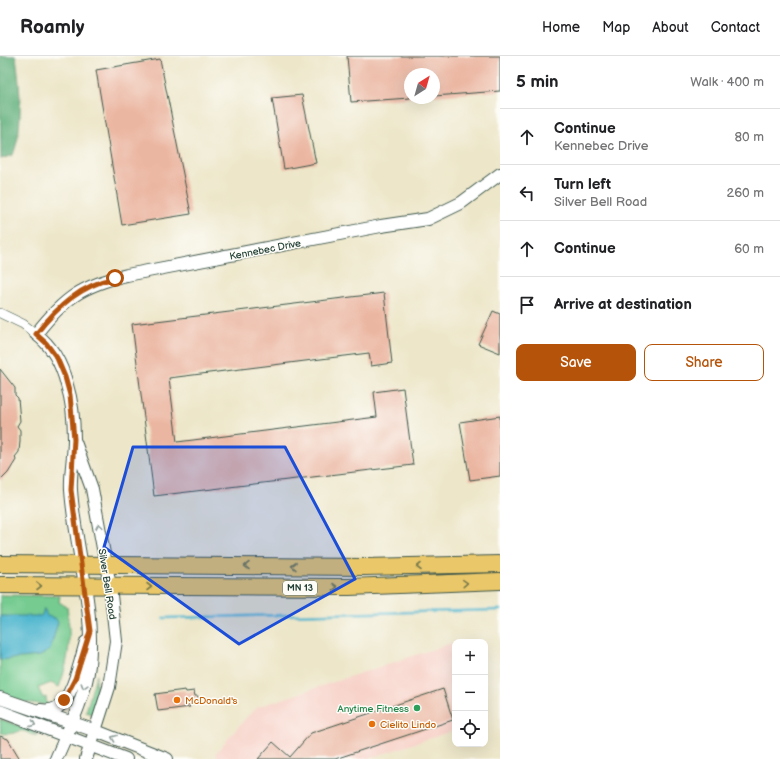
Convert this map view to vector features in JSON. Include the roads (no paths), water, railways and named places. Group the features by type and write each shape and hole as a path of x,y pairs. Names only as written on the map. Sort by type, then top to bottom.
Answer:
{"highway":[{"name":"MN 13","path":"0,564 372,567 500,564"},
{"name":"MN 13","path":"0,585 349,587 500,581"}],"street":[{"name":"Kennebec Drive","path":"36,334 60,306 77,293 96,283 127,275 373,228 428,220 461,203 500,174"},
{"name":"Silver Bell Road","path":"0,313 23,324 36,334 53,353 65,377 71,402 74,439 71,490 85,586 90,631 90,649 88,672 71,723 56,759"},
{"name":"Silver Bell Road","path":"74,439 92,489 110,586 116,641 110,687 86,759"},
{"path":"33,709 52,710 59,707 75,679 90,631"},
{"path":"0,698 96,731 167,759"},
{"path":"0,711 126,759"}],"water":[{"path":"44,608 47,616 55,618 58,622 50,650 40,656 0,660 0,616 40,616 42,615"}],"waterway":[{"path":"163,618 500,610"}],"place":[{"name":"McDonald's","path":"177,700"},
{"name":"Anytime Fitness","path":"417,708"},
{"name":"Cielito Lindo","path":"372,724"}]}
